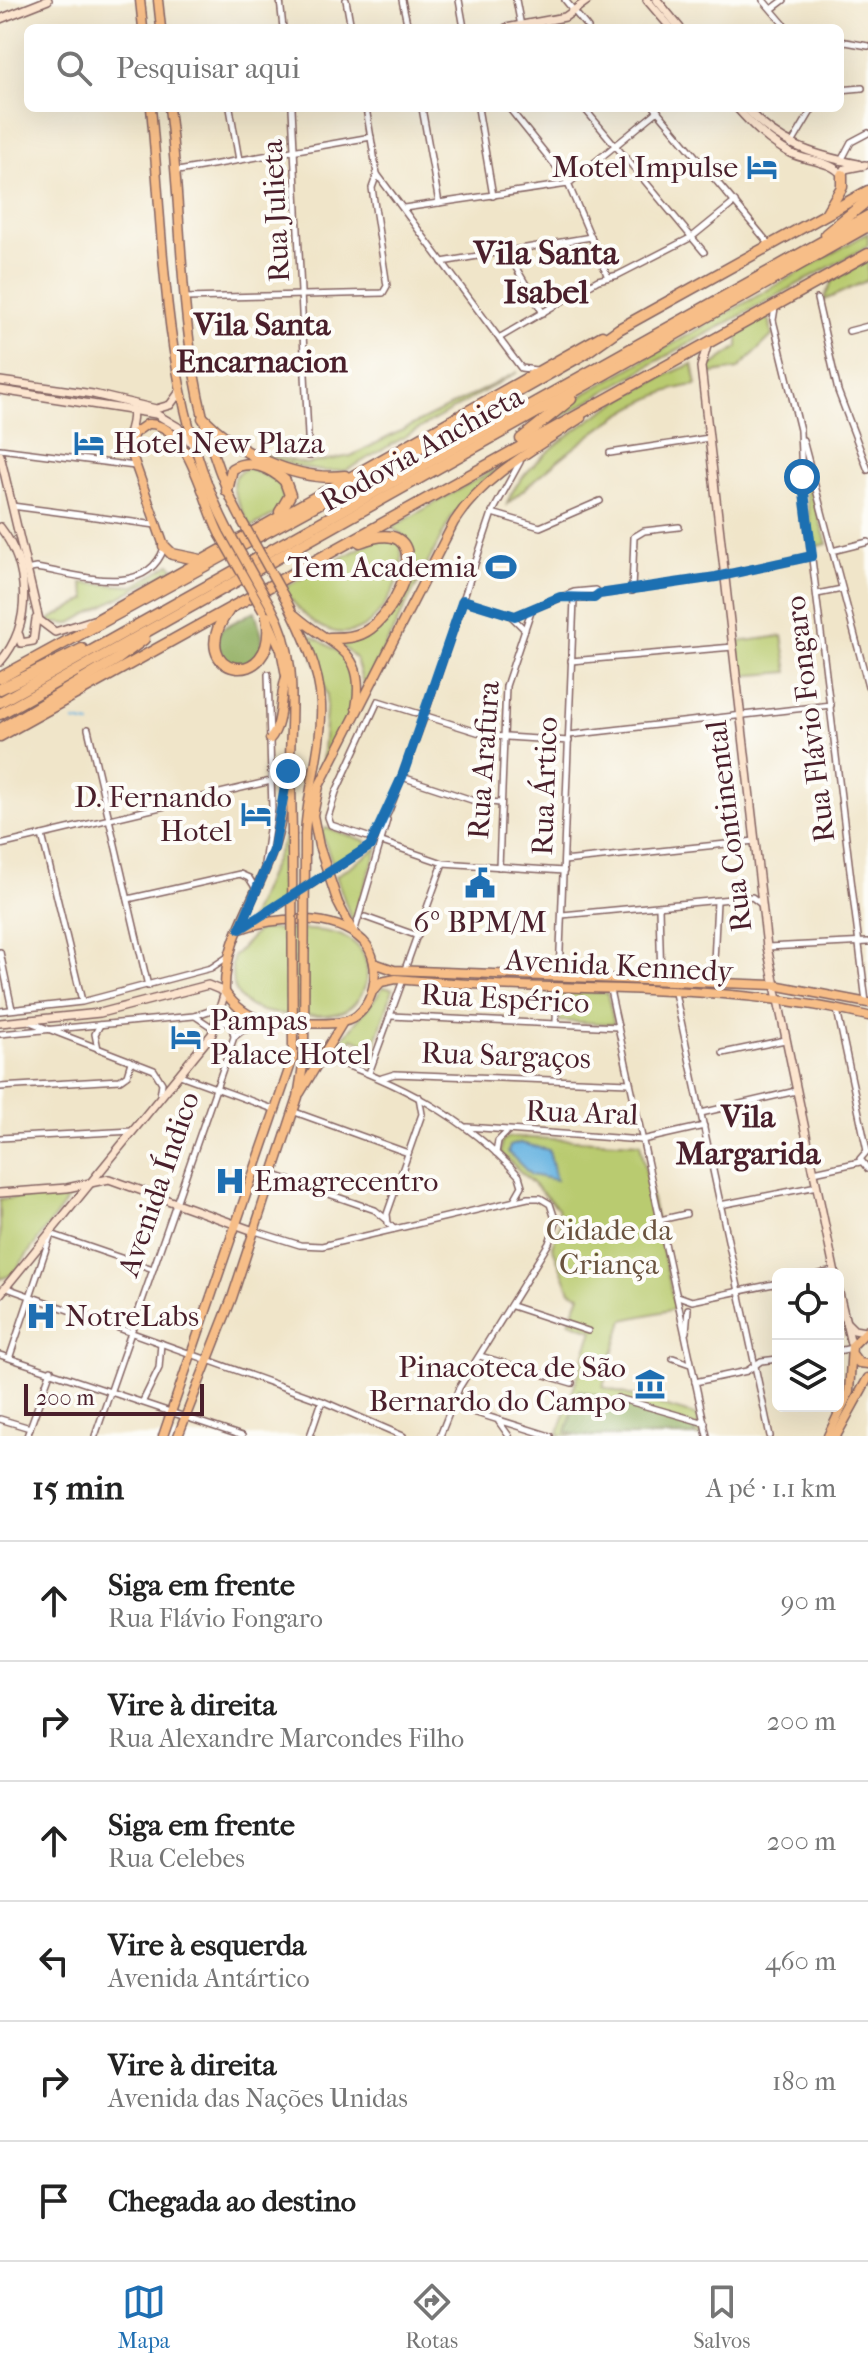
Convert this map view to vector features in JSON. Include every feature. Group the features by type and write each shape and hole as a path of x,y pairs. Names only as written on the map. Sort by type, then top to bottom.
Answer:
{"highway":[{"path":"825,215 842,187 842,175"},
{"path":"33,663 42,653 99,618 579,346 619,329 868,191"},
{"path":"806,250 868,200"},
{"name":"Rodovia Anchieta","path":"0,702 868,216"},
{"name":"Rodovia Anchieta","path":"0,714 868,226"},
{"path":"0,736 868,254"},
{"path":"0,678 33,663 380,470 584,354 619,329"},
{"path":"501,456 594,380"},
{"path":"203,418 232,444 304,475 351,475"},
{"path":"227,491 228,474 242,463 253,463 279,475 290,495 275,518"},
{"path":"328,555 385,534 402,542 409,560 406,574 377,623 360,635 329,638"},
{"path":"164,546 172,554 201,560"},
{"path":"229,609 217,626 213,645 217,657 233,668 245,668 262,659 269,639 267,612"},
{"path":"0,689 160,613"},
{"path":"0,729 116,660 156,627"}],"main road":[{"path":"140,0 143,24"},
{"path":"158,0 161,24"},
{"path":"151,112 170,314 199,486"},
{"path":"170,112 178,171 184,298 203,418 227,491 293,613 318,682 321,703 305,834 304,1059 298,1097"},
{"path":"178,1436 232,1298 251,1230 298,1097 343,1022 361,1010 372,994 374,963 367,945 354,934 338,903 319,846 315,800 354,716 454,522 473,496 522,457 629,387"},
{"path":"164,546 131,452 131,438 143,424 162,426 182,446 199,486 267,612 286,676 293,726"},
{"path":"193,445 224,533"},
{"path":"267,612 283,630 290,657 293,726 290,761 278,834 243,928 226,958 225,992 245,1014 282,1024 343,1022"},
{"path":"293,613 329,638 349,655 357,667 359,688 354,716"},
{"path":"270,739 278,728 279,698 286,676"},
{"path":"163,1436 293,1058 290,761"},
{"path":"243,928 273,921 310,921 354,934"},
{"name":"Avenida Kennedy","path":"374,963 404,974 557,988 776,999 868,1016"},
{"name":"Avenida Kennedy","path":"372,994 381,982 404,974 559,975 774,985 867,1002"},
{"path":"828,1436 849,1392 852,1351 866,1331"},
{"path":"852,1351 859,1363 868,1364"},
{"path":"836,1436 868,1378"}],"street":[{"path":"0,19 48,0"},
{"path":"280,0 283,24"},
{"path":"346,0 350,24"},
{"path":"402,0 407,24"},
{"path":"459,0 463,24"},
{"path":"516,0 520,24"},
{"path":"565,0 585,24"},
{"path":"534,24 565,17 588,0"},
{"path":"647,0 668,24"},
{"path":"657,0 677,24"},
{"path":"763,0 784,24"},
{"path":"772,10 784,0"},
{"path":"844,42 868,46"},
{"path":"844,90 862,88"},
{"path":"231,112 239,160"},
{"name":"Rua Julieta","path":"292,112 309,456"},
{"path":"184,298 381,294 387,286 372,188 377,174 367,112"},
{"path":"423,112 439,203"},
{"path":"479,112 493,196"},
{"path":"512,112 568,184 608,277"},
{"path":"587,112 704,252"},
{"path":"404,208 568,184 655,112"},
{"path":"659,112 771,246"},
{"path":"741,112 764,136 842,175 845,169 866,164"},
{"path":"750,112 790,149 866,164"},
{"path":"790,149 809,112"},
{"path":"841,161 851,142 868,133"},
{"path":"178,171 371,137"},
{"path":"824,164 841,161"},
{"path":"377,174 521,368"},
{"path":"499,338 608,277 618,275 692,237 735,202"},
{"path":"442,262 591,237"},
{"path":"506,251 543,313"},
{"path":"817,299 838,391 868,470"},
{"path":"776,305 773,320 868,686"},
{"path":"761,313 773,320"},
{"path":"849,331 868,326"},
{"path":"701,367 704,349 715,339"},
{"path":"669,364 694,358 701,367"},
{"name":"Rua Continental","path":"701,367 767,947 833,1268"},
{"path":"521,368 541,369"},
{"path":"516,383 521,368"},
{"path":"0,381 132,406 167,418 193,445"},
{"path":"0,390 160,409 172,403 181,390"},
{"path":"131,452 127,436 133,422 132,406"},
{"path":"133,422 149,413"},
{"name":"Rua Flávio Fongaro","path":"800,431 802,477 867,1002"},
{"path":"610,453 709,438"},
{"path":"0,527 15,550 23,586 18,633 21,643 33,641 36,615 0,452 135,466"},
{"path":"243,928 364,853 374,839 389,811 425,715 492,513 522,457"},
{"path":"802,477 812,476"},
{"path":"0,494 10,503 157,525"},
{"path":"492,513 540,527 600,501"},
{"path":"632,591 634,537 644,531 679,527"},
{"path":"832,551 868,542"},
{"path":"25,571 36,568 129,580 157,564 164,546"},
{"path":"511,616 573,597 594,598 599,594 725,575 812,556"},
{"path":"817,594 842,589"},
{"name":"Rua Ártico","path":"559,975 573,597"},
{"path":"463,600 511,616 525,630"},
{"name":"Rua Arafura","path":"499,867 506,686 531,611"},
{"path":"36,615 45,628 55,632 99,618"},
{"path":"0,662 18,633"},
{"path":"571,661 733,647"},
{"path":"263,879 271,826 268,674"},
{"path":"374,839 330,824 328,817 336,792 377,702 382,700 503,738 569,738 831,705"},
{"path":"88,729 148,986"},
{"path":"402,777 472,800 500,803"},
{"path":"0,845 271,781"},
{"path":"354,934 389,811"},
{"path":"42,835 82,1002"},
{"path":"564,861 755,841"},
{"path":"382,842 443,863 564,871"},
{"path":"369,1073 443,863"},
{"path":"128,899 240,874 249,878 258,892"},
{"path":"752,897 760,887"},
{"path":"562,915 752,897 762,904"},
{"path":"713,982 717,901"},
{"path":"659,907 660,980 675,993 770,1436"},
{"path":"365,917 418,936"},
{"path":"767,947 868,942"},
{"path":"0,952 12,1009"},
{"path":"0,1011 82,1002 211,968 226,958"},
{"path":"0,1023 100,1013 208,985 225,992 215,1030 0,1294"},
{"path":"556,1023 557,988"},
{"path":"610,990 707,1436"},
{"path":"41,1006 42,1019"},
{"path":"0,1034 194,1016 222,1006"},
{"path":"814,1172 860,1162 868,1151 837,1009"},
{"path":"194,1016 206,1020 215,1030"},
{"name":"Rua Espérico","path":"391,1016 618,1027"},
{"path":"26,1020 159,1076 162,1087 158,1100"},
{"path":"218,1021 231,1024 234,1037 248,1029 282,1024"},
{"path":"98,1049 95,1034 100,1024"},
{"name":"Avenida Índico","path":"95,1436 234,1037"},
{"path":"723,1053 785,1040"},
{"path":"323,1057 382,1078 466,1127 521,1180 520,1191 514,1201"},
{"path":"0,1087 120,1080 127,1075 131,1062"},
{"name":"Rua Sargaços","path":"382,1078 390,1074 420,1074 629,1083"},
{"path":"180,1075 276,1110"},
{"path":"701,1113 796,1091"},
{"path":"387,1220 422,1114 419,1097"},
{"path":"422,1114 438,1108"},
{"path":"292,1111 408,1153"},
{"name":"Rua Aral","path":"466,1127 642,1140 704,1126"},
{"path":"0,1138 133,1131"},
{"name":"Rua Aral","path":"496,1153 498,1141 506,1132"},
{"path":"860,1162 868,1169"},
{"path":"271,1174 375,1210 395,1230"},
{"path":"0,1193 47,1190 109,1179 293,1244 317,1247 514,1201 543,1199 554,1210 556,1222 549,1243 451,1405 440,1436"},
{"path":"720,1205 817,1186"},
{"path":"375,1210 389,1207"},
{"path":"660,1220 686,1214"},
{"path":"50,1236 153,1269"},
{"path":"10,1356 50,1236"},
{"path":"676,1293 692,1301 772,1284"},
{"path":"7,1288 322,1401 403,1436"},
{"path":"685,1337 692,1301"},
{"path":"512,1306 588,1331"},
{"path":"679,1306 688,1309"},
{"path":"844,1316 852,1351 844,1351"},
{"path":"845,1320 853,1329 866,1331"},
{"path":"143,1401 159,1368 161,1343"},
{"path":"0,1355 242,1436"},
{"path":"480,1356 572,1383"},
{"path":"673,1358 691,1364"},
{"path":"695,1382 747,1371 754,1364 772,1360"},
{"path":"27,1436 51,1370"},
{"path":"618,1398 705,1423"},
{"path":"310,1436 322,1401"},
{"path":"451,1405 550,1436"},
{"path":"0,1419 30,1428"},
{"path":"499,1421 509,1436"},
{"path":"528,1436 534,1431"}],"green space":[{"path":"868,233 868,246 657,361 543,428 586,393"},
{"path":"868,261 868,280 823,301 832,281"},
{"path":"765,317 770,321 772,336 738,369 707,374 705,360 714,364 738,347 738,335"},
{"path":"693,364 697,385 672,390 621,414 571,450 507,504 517,484 560,442 645,386"},
{"path":"518,372 347,470 310,469 251,451 306,464 351,456"},
{"path":"518,456 479,484 452,516 364,687 356,659 339,643 374,632 403,595 412,563 411,549 404,537 391,528"},
{"path":"249,468 279,482 284,500 275,514 251,527 233,485 240,472"},
{"path":"807,478 827,544 813,547 805,482"},
{"path":"379,538 400,544 401,565 389,598 363,627 349,632 335,632 321,627 295,604 283,588"},
{"path":"170,564 175,568 69,624 45,622 87,599 82,583 134,586"},
{"path":"255,611 262,636 261,654 233,664 224,657 216,640 221,629"},
{"path":"305,632 343,656 353,674 355,687 349,716 322,767 327,695"},
{"path":"782,636 788,672 741,676 737,642"},
{"path":"326,828 366,841 367,846 334,868 321,832"},
{"path":"286,834 287,897 249,921"},
{"path":"378,848 352,922 336,876"},
{"path":"270,929 332,933 357,946 365,958 367,975 358,1000 336,1014 288,1015 261,1011 241,999 232,975 233,957 256,932"},
{"path":"383,987 393,989 374,1047 352,1038 344,1061 331,1057 343,1039"},
{"path":"561,991 607,993 614,1024 559,1021"},
{"name":"Cidade da Criança","path":"509,1137 640,1143 675,1309 623,1320 603,1387 697,1416 701,1436 558,1435 593,1330 569,1322 580,1295 570,1291 552,1246 560,1225 558,1208 501,1153 502,1141"},
{"path":"72,1194 12,1275 0,1279 0,1199"},
{"path":"579,1390 694,1427 696,1436 581,1436 566,1432"}],"water":[{"path":"520,1143 549,1150 556,1180 531,1175 508,1152 510,1146"}],"waterway":[{"path":"74,721 90,724"}],"place":[{"name":"Motel Impulse","path":"762,167"},
{"name":"Hotel New Plaza","path":"89,443"},
{"name":"Tem Academia","path":"501,567"},
{"name":"D. Fernando Hotel","path":"256,814"},
{"name":"6º BPM/M","path":"480,883"},
{"name":"Pampas Palace Hotel","path":"186,1037"},
{"name":"Emagrecentro","path":"230,1181"},
{"name":"NotreLabs","path":"41,1316"},
{"name":"Pinacoteca de São Bernardo do Campo","path":"650,1384"}],"district":[{"name":"Vila Santa Isabel","path":"546,272"},
{"name":"Vila Santa Encarnacion","path":"262,342"},
{"name":"Vila Margarida","path":"748,1134"}],"route":[{"path":"288,771 274,848 240,929 364,853 370,846 389,811 402,777 463,600 515,616 560,597 594,598 599,594 716,577 812,556 802,477"}]}
